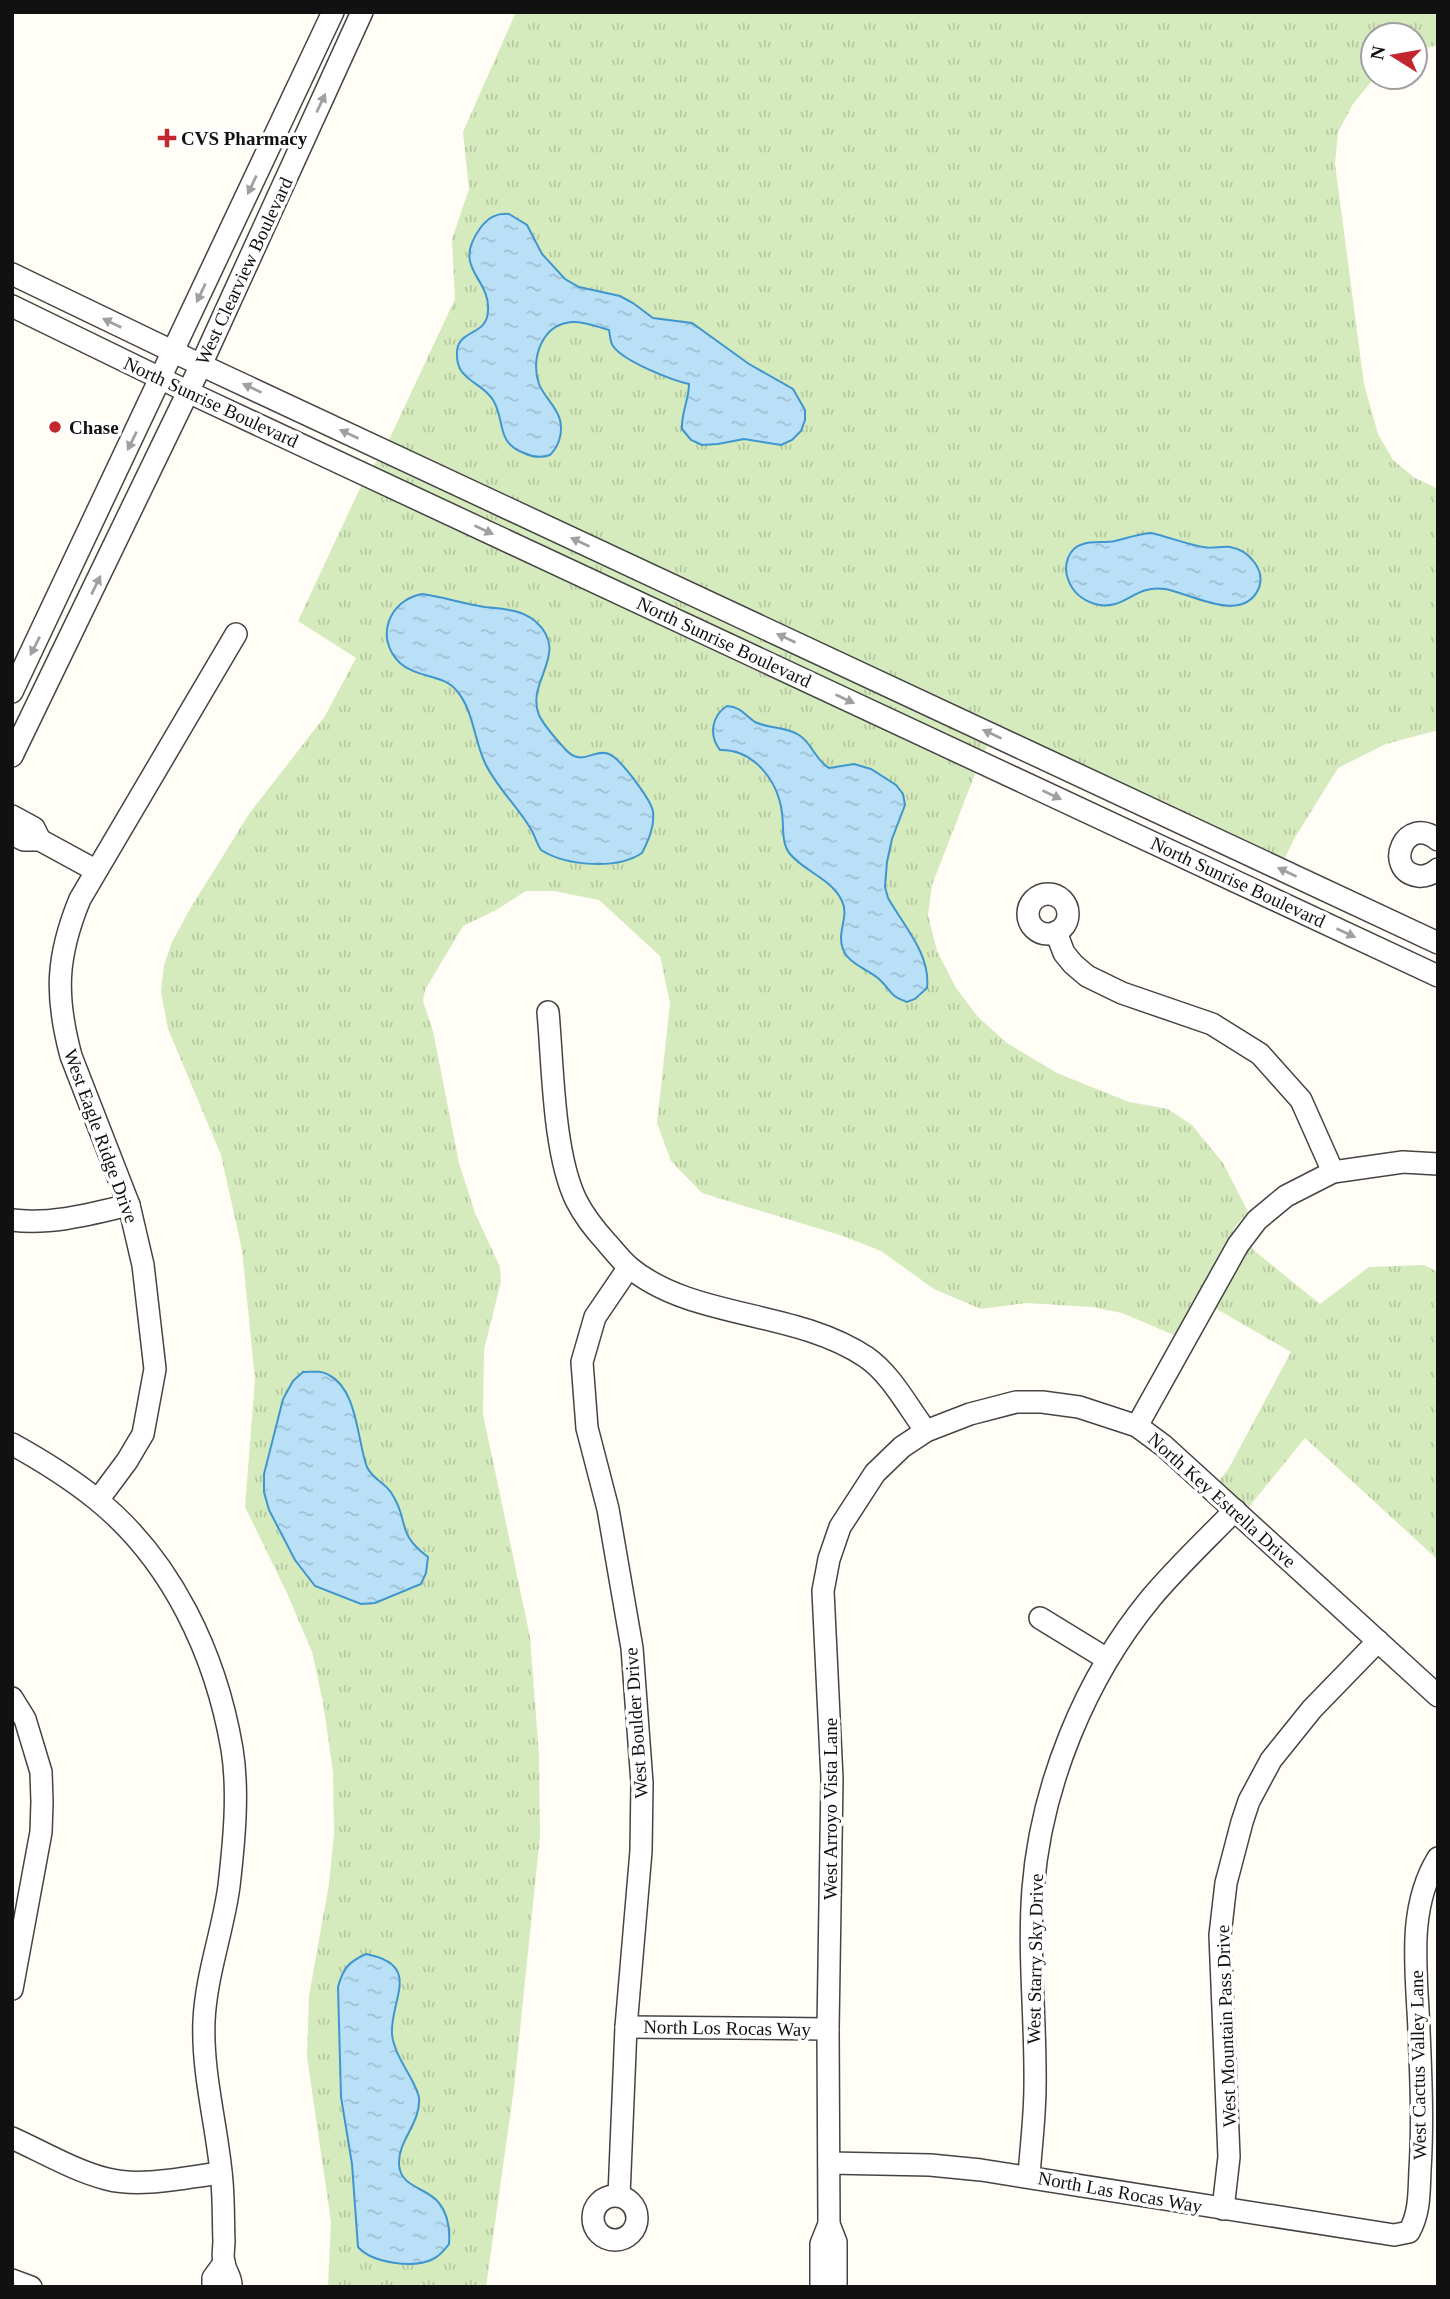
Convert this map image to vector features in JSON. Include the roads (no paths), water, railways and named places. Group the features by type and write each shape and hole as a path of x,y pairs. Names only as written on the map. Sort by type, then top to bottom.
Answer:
{"street":[{"name":"West Clearview Boulevard","path":"12,692 162,379 332,12"},
{"name":"West Clearview Boulevard","path":"12,756 201,365 362,12"},
{"name":"North Sunrise Boulevard","path":"12,274 201,365 378,463 1438,976"},
{"name":"North Sunrise Boulevard","path":"12,306 342,464 378,463 430,488 459,485 1438,943"},
{"name":"West Eagle Ridge Drive","path":"98,1500 143,1434 155,1369 143,1265 129,1205 71,1056 58,995 62,958 68,928 95,870 236,634"},
{"path":"12,816 34,828 40,840"},
{"path":"1438,840 1432,835 1418,833 1405,840 1399,853 1403,867 1415,875 1429,875 1438,869"},
{"path":"12,834 24,840 40,840 95,870"},
{"path":"1056,932 1064,953 1073,964 1094,980 1122,993 1212,1024 1261,1054 1301,1100 1334,1172"},
{"path":"548,1012 560,1150 576,1200 597,1231 629,1267 692,1300 793,1324 847,1346 868,1359 886,1377 926,1431"},
{"path":"1137,1426 1238,1245 1256,1220 1286,1196 1334,1172 1403,1162 1438,1164"},
{"path":"12,1220 29,1222 84,1216 129,1205"},
{"name":"West Boulder Drive","path":"619,2196 626,2027 641,1851 642,1783 632,1648 608,1509 587,1428 582,1362 595,1317 629,1267"},
{"name":"North Key Estrella Drive","path":"926,1431 970,1414 1016,1402 1079,1406 1137,1426 1164,1446 1438,1696"},
{"name":"West Arroyo Vista Lane","path":"836,2287 836,2242 829,2224 828,2029 832,1779 823,1591 829,1559 840,1527 858,1497 875,1473 902,1447 926,1431"},
{"path":"12,1444 52,1467 98,1500 139,1542 169,1581 196,1629 213,1673 232,1750 235,1810 229,1887 212,1965 204,2020 205,2060 222,2173 223,2263 232,2280 231,2287"},
{"name":"West Starry Sky Drive","path":"1029,2176 1035,2088 1033,1889 1047,1805 1061,1756 1107,1659 1151,1599 1235,1510"},
{"path":"1040,1618 1107,1659"},
{"name":"West Mountain Pass Drive","path":"1223,2209 1229,2157 1220,1935 1226,1883 1242,1822 1249,1801 1271,1760 1312,1709 1378,1641"},
{"path":"12,1698 25,1719 41,1772 42,1802 41,1832 12,1989"},
{"name":"West Cactus Valley Lane","path":"1409,2232 1417,2219 1422,2137 1416,1961 1418,1909 1430,1871 1438,1858"},
{"name":"North Los Rocas Way","path":"626,2027 828,2029"},
{"path":"12,2138 108,2180 143,2181 222,2173"},
{"name":"North Las Rocas Way","path":"829,2163 930,2165 1029,2176 1394,2235 1409,2232"},
{"name":"West Arroyo Vista Lane","path":"821,2287 821,2244 829,2224"},
{"path":"213,2287 213,2278 223,2263"},
{"path":"12,2280 31,2287"}],"water":[{"path":"509,214 527,225 542,254 565,279 579,287 620,296 653,318 692,323 749,364 793,389 805,410 801,431 792,440 781,445 744,439 702,445 691,440 682,429 689,384 637,364 618,352 613,346 609,330 572,322 562,324 546,336 536,364 539,384 560,420 561,434 558,443 550,455 543,457 515,448 505,437 493,400 464,375 457,361 459,344 483,325 488,311 484,289 470,263 469,253 473,241 490,218"},
{"path":"1151,533 1197,546 1230,547 1244,552 1258,569 1258,590 1250,600 1240,605 1214,604 1165,589 1154,589 1105,605 1086,600 1072,587 1068,579 1067,563 1070,553 1078,546"},
{"path":"422,594 505,609 535,621 545,633 549,644 549,656 536,703 539,715 551,733 571,754 582,757 598,753 609,754 635,780 653,812 652,828 642,853 619,862 592,864 564,860 541,850 527,823 486,765 467,708 457,691 445,682 407,668 392,653 388,643 389,621 401,604"},
{"path":"727,706 740,710 755,722 799,735 829,768 854,764 871,769 896,785 903,794 905,805 892,839 885,887 888,898 915,941 925,964 927,988 915,999 907,1002 896,997 879,979 854,963 845,953 841,938 844,915 842,901 832,887 787,850 780,801 770,779 754,761 732,751 720,750 716,744 713,726 718,715"},
{"path":"303,1372 326,1373 339,1382 346,1392 367,1467 392,1494 411,1541 428,1557 421,1584 375,1603 361,1604 315,1586 295,1560 269,1510 264,1492 264,1474 283,1399 293,1381"},
{"path":"366,1954 383,1959 394,1966 399,1975 400,1985 392,2034 419,2098 417,2115 400,2155 401,2172 409,2183 439,2203 448,2222 449,2244 433,2259 415,2264 383,2260 364,2253 358,2247 352,2164 341,2097 338,1987 347,1967"}],"place":[{"name":"CVS Pharmacy","path":"167,138"},
{"name":"Chase","path":"55,427"}]}
